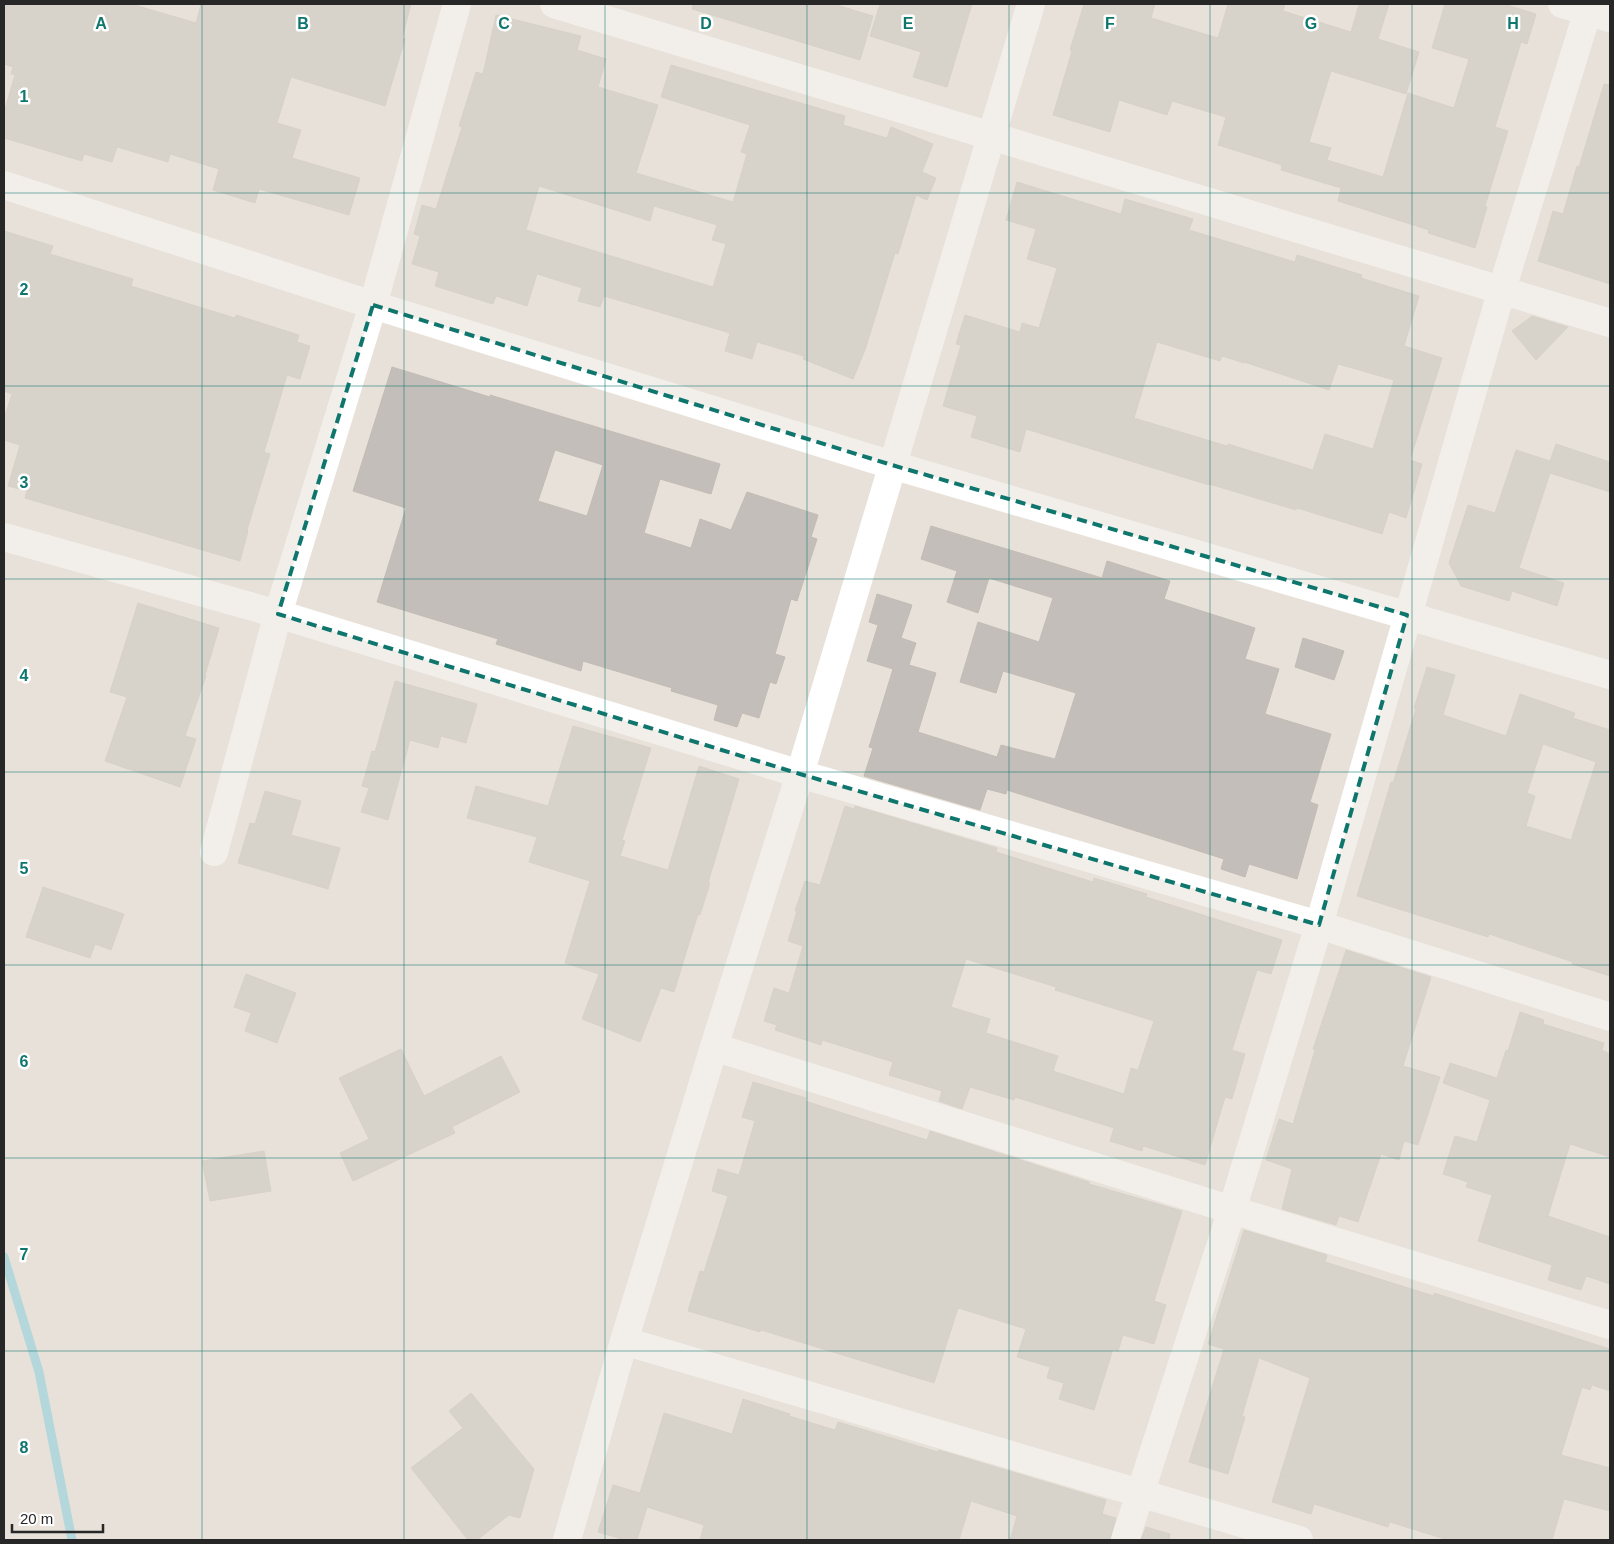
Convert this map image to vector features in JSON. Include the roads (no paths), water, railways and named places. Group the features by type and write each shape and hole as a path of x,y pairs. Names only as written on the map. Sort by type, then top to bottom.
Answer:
{"street":[{"path":"214,852 278,614 373,305 457,4"},
{"path":"554,4 1610,323"},
{"path":"567,1540 624,1341 800,774 1031,4"},
{"path":"1126,1540 1232,1210 1318,925 1502,289 1596,11 1562,4"},
{"path":"4,185 373,305 892,465 1610,675"},
{"path":"4,537 278,614 800,774 1318,925 1610,1017"},
{"path":"714,1047 1232,1210 1610,1326"},
{"path":"624,1341 1299,1540"}],"waterway":[{"path":"4,1257 39,1372 72,1540"}]}
